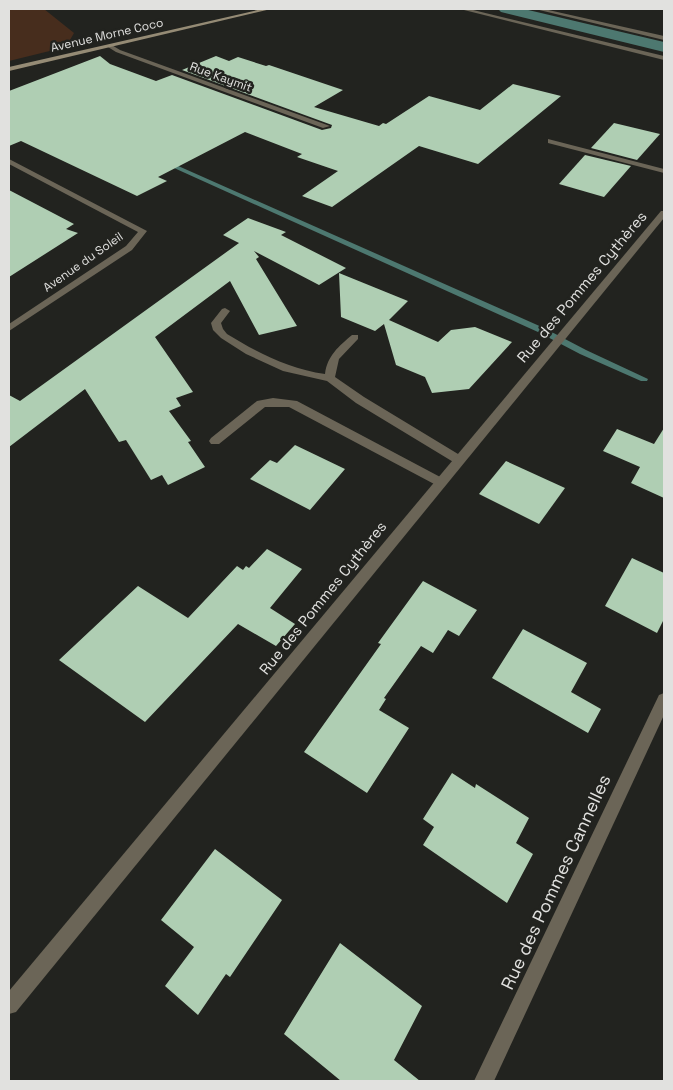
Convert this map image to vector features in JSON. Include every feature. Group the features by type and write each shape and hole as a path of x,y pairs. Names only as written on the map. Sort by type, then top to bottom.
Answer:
{"street":[{"name":"Avenue Morne Coco","path":"9,69 268,9"},
{"path":"464,9 664,58"},
{"path":"538,9 663,36"},
{"name":"Rue Kaymit","path":"110,46 118,51 326,126"},
{"path":"551,141 664,172"},
{"name":"Avenue du Soleil","path":"9,161 143,231 129,248 9,328"},
{"name":"Rue des Pommes Cythères","path":"9,1005 664,213"},
{"path":"225,311 216,323 218,330 224,336 281,368 306,376 330,378 360,400 459,460"},
{"path":"330,378 330,367 334,358 355,337"},
{"path":"215,441 261,404 270,401 293,404 440,482"},
{"name":"Rue des Pommes Cannelles","path":"484,1081 664,700"}],"shaded area":[{"path":"9,9 44,9 74,33 66,47 9,61"}],"building":[{"path":"100,56 110,64 156,81 172,75 322,130 331,128 332,125 182,70 216,56 229,61 238,57 266,66 269,65 343,90 314,107 379,126 383,123 386,124 429,96 480,110 513,84 561,96 478,164 419,146 332,207 302,196 338,171 297,157 302,154 245,132 158,177 167,181 137,196 21,141 9,146 9,91"},
{"path":"614,123 660,134 637,160 591,148"},
{"path":"585,155 631,166 604,197 559,184"},
{"path":"9,190 74,224 66,229 78,233 9,277"},
{"path":"248,218 286,232 281,235 346,268 319,285 254,251 259,257 256,259 297,326 259,335 230,281 155,337 193,392 176,398 181,406 169,411 191,441 188,442 205,467 168,485 162,475 151,480 126,440 119,442 85,389 9,447 9,395 20,401 239,243 223,235"},
{"path":"339,273 408,301 389,320 438,342 451,330 475,327 512,342 469,389 432,393 425,377 396,365 384,324 375,331 341,317"},
{"path":"664,428 664,498 631,483 640,467 603,451 617,429 654,444"},
{"path":"295,445 345,469 310,510 250,479 270,460 277,463"},
{"path":"506,461 565,488 539,524 479,494"},
{"path":"267,549 302,569 270,608 295,624 276,646 238,624 145,722 59,660 138,586 188,618 237,566 243,570 246,566 249,568"},
{"path":"632,558 664,573 664,619 657,633 605,606"},
{"path":"423,581 477,610 459,636 448,630 433,653 421,646 384,698 386,699 379,710 409,728 367,793 304,752 381,644 378,643"},
{"path":"523,629 587,663 571,692 601,709 588,733 492,678"},
{"path":"452,773 475,788 476,784 529,818 516,843 533,854 507,903 423,845 434,827 423,819"},
{"path":"215,849 282,900 230,977 226,974 198,1015 165,986 194,947 161,920"},
{"path":"340,943 422,1006 394,1060 420,1081 341,1081 284,1034"}],"waterway":[{"path":"506,9 664,47"},
{"path":"165,162 541,330 583,352 644,379"}]}
